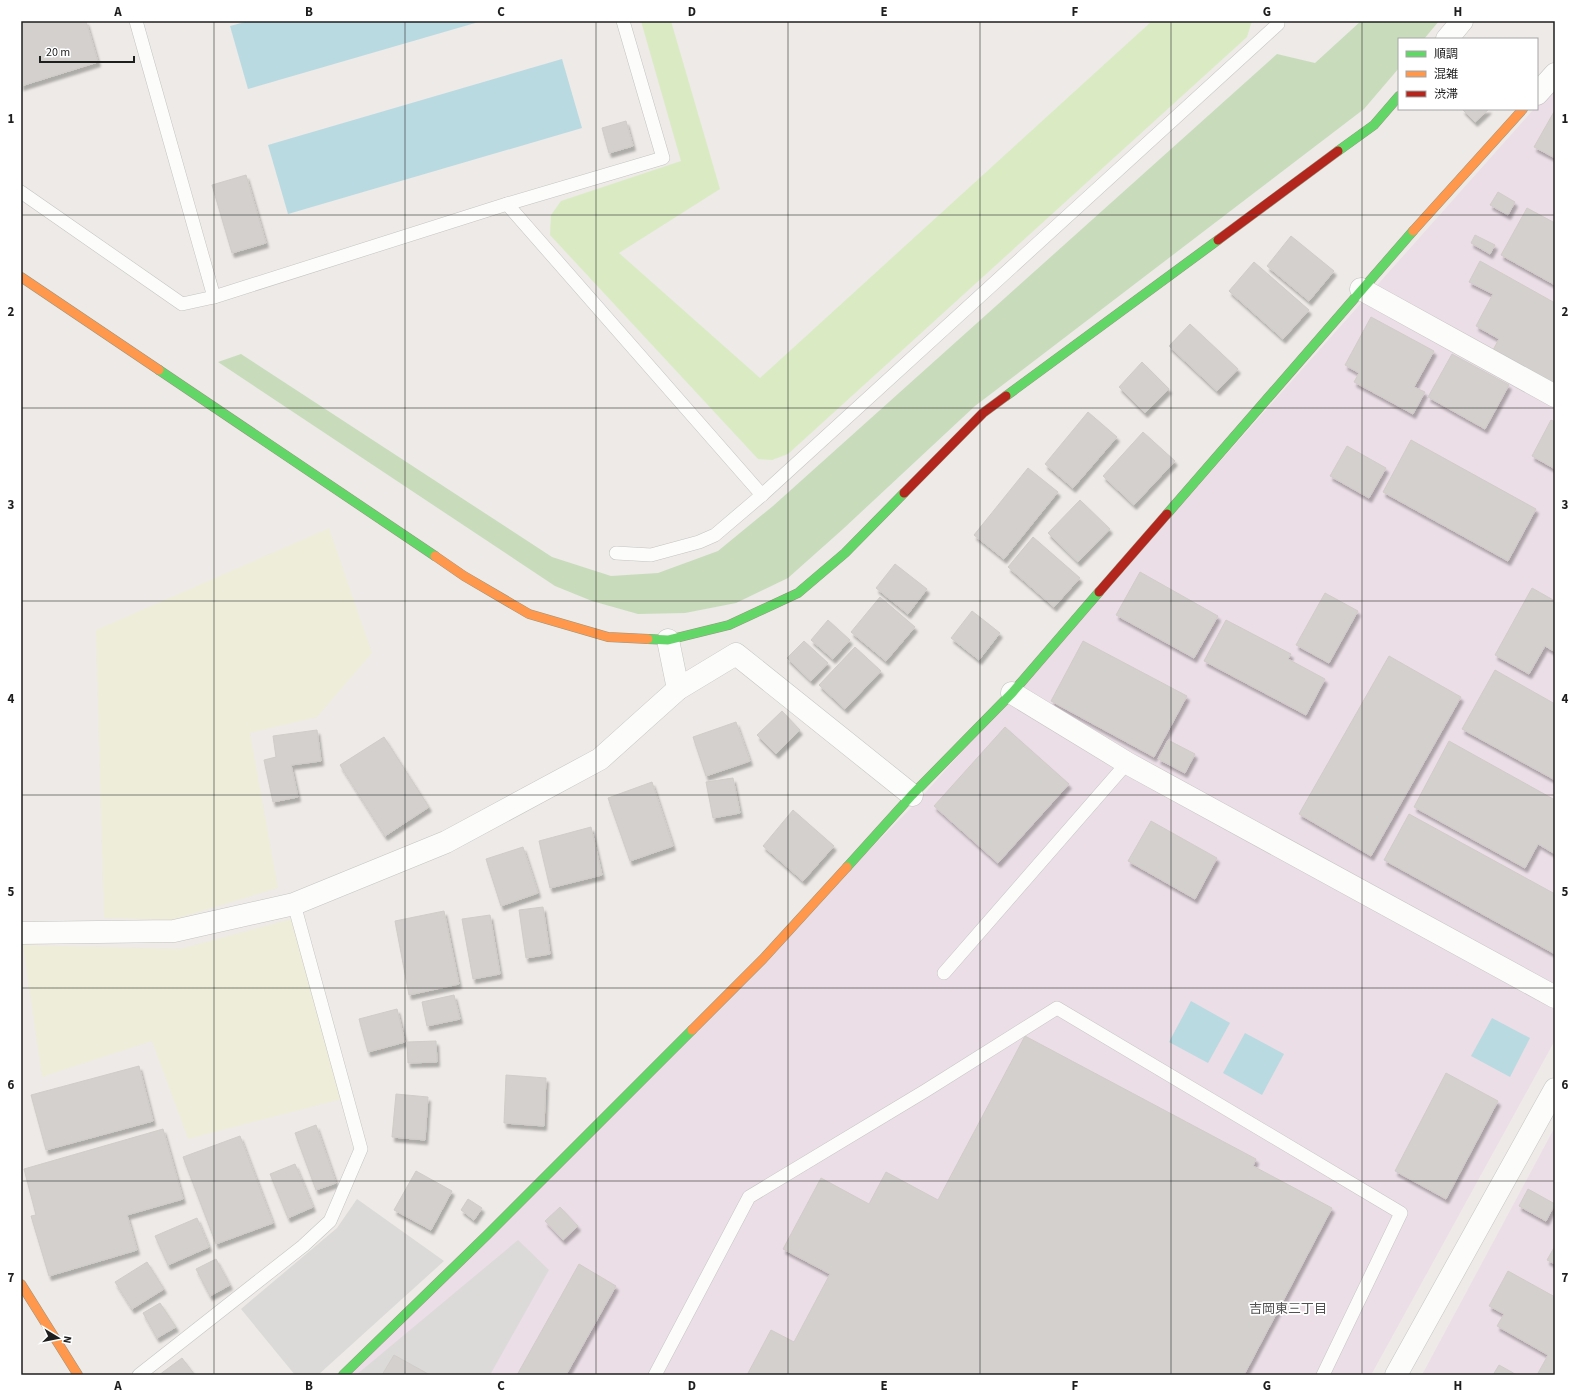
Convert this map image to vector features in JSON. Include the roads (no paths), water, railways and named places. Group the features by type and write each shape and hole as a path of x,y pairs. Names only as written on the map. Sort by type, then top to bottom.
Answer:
{"street":[{"path":"1448,38 1462,21"},
{"path":"1538,93 1555,74"},
{"path":"21,277 464,576 529,614 608,637 668,640 729,625 798,593 845,553 983,413 1374,125 1398,97"},
{"path":"343,1375 493,1230 763,959 912,796 1012,693 1361,289 1522,110"},
{"path":"1361,289 1555,396"},
{"path":"668,640 678,689"},
{"path":"21,933 174,931 294,904 446,842 600,759 678,689 736,654 912,796"},
{"path":"1012,693 1127,763 1555,997"},
{"path":"1396,1375 1555,1089"},
{"path":"21,1284 78,1375"}],"lane":[{"path":"136,21 214,297"},
{"path":"21,192 182,304 214,297 507,204 663,158 623,21"},
{"path":"616,553 651,555 699,542 715,535 762,495 1278,22"},
{"path":"507,204 762,495"},
{"path":"944,974 1127,763"},
{"path":"139,1375 298,1250 330,1220 361,1149 294,904"},
{"path":"655,1375 749,1197 925,1091 1057,1008 1401,1213 1323,1375"}],"water":[{"path":"249,21 482,21 248,89 230,26"},
{"path":"562,59 582,128 288,214 268,145"},
{"path":"1191,1001 1230,1023 1208,1063 1169,1042"},
{"path":"1492,1018 1530,1038 1510,1077 1471,1056"},
{"path":"1245,1033 1284,1054 1262,1095 1223,1073"}],"district":[{"name":"吉岡東三丁目","path":"1288,1308"}]}
